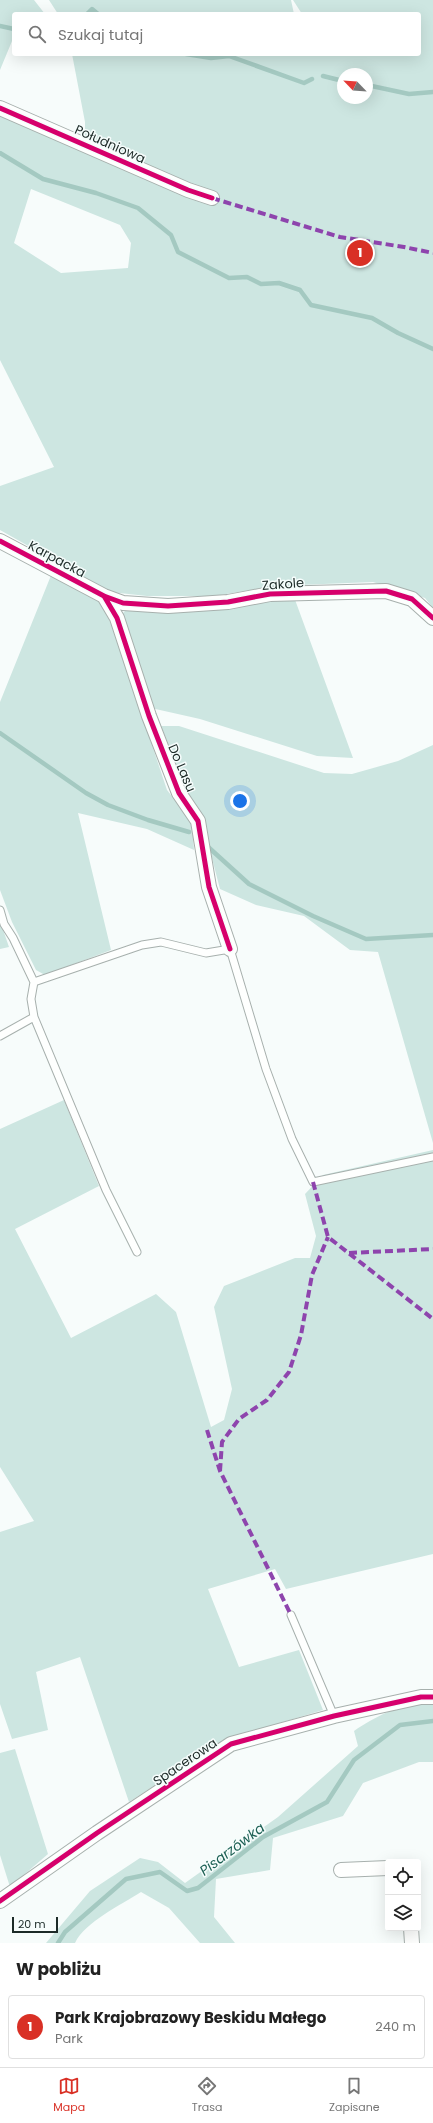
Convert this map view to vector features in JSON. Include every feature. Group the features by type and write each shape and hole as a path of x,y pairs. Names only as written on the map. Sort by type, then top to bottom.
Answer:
{"street":[{"name":"Południowa","path":"0,108 188,190 212,198"},
{"name":"Karpacka","path":"0,541 104,596"},
{"name":"Zakole","path":"104,596 123,603 168,606 228,602 270,594 386,591 412,599 433,618"},
{"name":"Do Lasu","path":"104,596 116,618 149,716 179,793 198,821 209,887 230,949"},
{"name":"Spacerowa","path":"0,1902 97,1833 231,1744 334,1716 421,1697 433,1697"},
{"path":"341,1870 385,1868"},
{"path":"411,1931 412,1943"}],"lane":[{"path":"0,910 4,924 13,938 34,982 31,999 34,1017 106,1190 137,1252"},
{"path":"34,982 142,945 161,942 206,952 230,949 269,1076 292,1139 313,1182 433,1157"},
{"path":"0,1036 34,1017"},
{"path":"291,1615 334,1716"}],"green space":[{"path":"0,0 34,0 43,12 12,12 12,41 0,70"},
{"path":"49,0 291,0 294,12 57,12"},
{"path":"293,0 433,0 433,608 425,598 373,582 274,586 215,596 147,596 110,592 0,530 0,486 54,467 0,360 0,116 160,183 85,139 85,122 72,56 421,56 421,12 301,12","holes":["31,189 120,225 131,243 128,268 61,273 14,243"]},
{"path":"52,573 101,603 113,628 167,790 192,822 194,850 147,829 78,813 111,950 45,975 36,970 12,922 0,890 0,702"},
{"path":"294,597 353,758 317,756 200,719 151,708 121,615 127,609"},
{"path":"161,726 179,726 324,773 352,774 398,761 433,745 433,1143 378,952 350,950 304,916 256,905 220,889 201,816 192,803"},
{"path":"0,921 9,947 0,949"},
{"path":"64,1100 99,1186 15,1229 71,1338 156,1294 176,1312 211,1427 224,1420 232,1389 214,1307 224,1286 295,1258 310,1258 316,1236 305,1194 323,1175 433,1150 433,1554 286,1589 275,1569 208,1589 239,1667 299,1650 323,1710 226,1739 129,1802 80,1657 36,1672 48,1730 12,1739 0,1704 0,1532 34,1521 0,1467 0,1129"},
{"path":"433,1704 433,1762 419,1762 363,1783 343,1816 273,1838 270,1870 216,1879 214,1917 235,1943 200,1943 169,1908 141,1892 95,1921 80,1935 75,1943 46,1943 90,1891 140,1858 158,1862 185,1883 278,1817 358,1746 354,1731 381,1715 401,1707"},
{"path":"15,1749 48,1854 10,1887 0,1855 0,1753"}],"waterway":[{"path":"89,12 92,9 96,12"},
{"path":"0,26 12,29"},
{"path":"198,56 211,58 229,56"},
{"path":"229,56 304,83 312,79"},
{"path":"323,76 337,80"},
{"path":"373,86 409,94 433,92"},
{"path":"0,153 43,179 96,193 138,208 171,235 178,252 229,278 247,277 261,284 279,283 300,290 311,305 372,318 398,333 433,349"},
{"path":"0,733 86,793 108,805 148,820 189,832"},
{"path":"206,845 249,884 313,916 366,939 433,935"},
{"name":"Pisarzówka","path":"58,1943 65,1932 126,1879 160,1872 187,1891 198,1888 263,1837 327,1802 354,1760 400,1725 433,1721"}],"marked path":[{"path":"212,198 340,237 433,253"},
{"path":"313,1182 328,1237 433,1319"},
{"path":"220,1471 222,1442 239,1419 267,1400 289,1372 301,1335 312,1275 328,1237"},
{"path":"349,1253 433,1249"},
{"path":"207,1430 220,1471 291,1615"}],"cycle path":[{"path":"0,108 188,190 212,198"},
{"path":"0,541 104,596 123,603 168,606 228,602 270,594 386,591 412,599 433,618"},
{"path":"104,596 117,618 149,716 179,793 198,821 209,887 230,949"},
{"path":"0,1901 97,1833 231,1744 334,1716 421,1697 433,1697"}],"place":[{"name":"Park Krajobrazowy Beskidu Małego","path":"360,253"}]}
